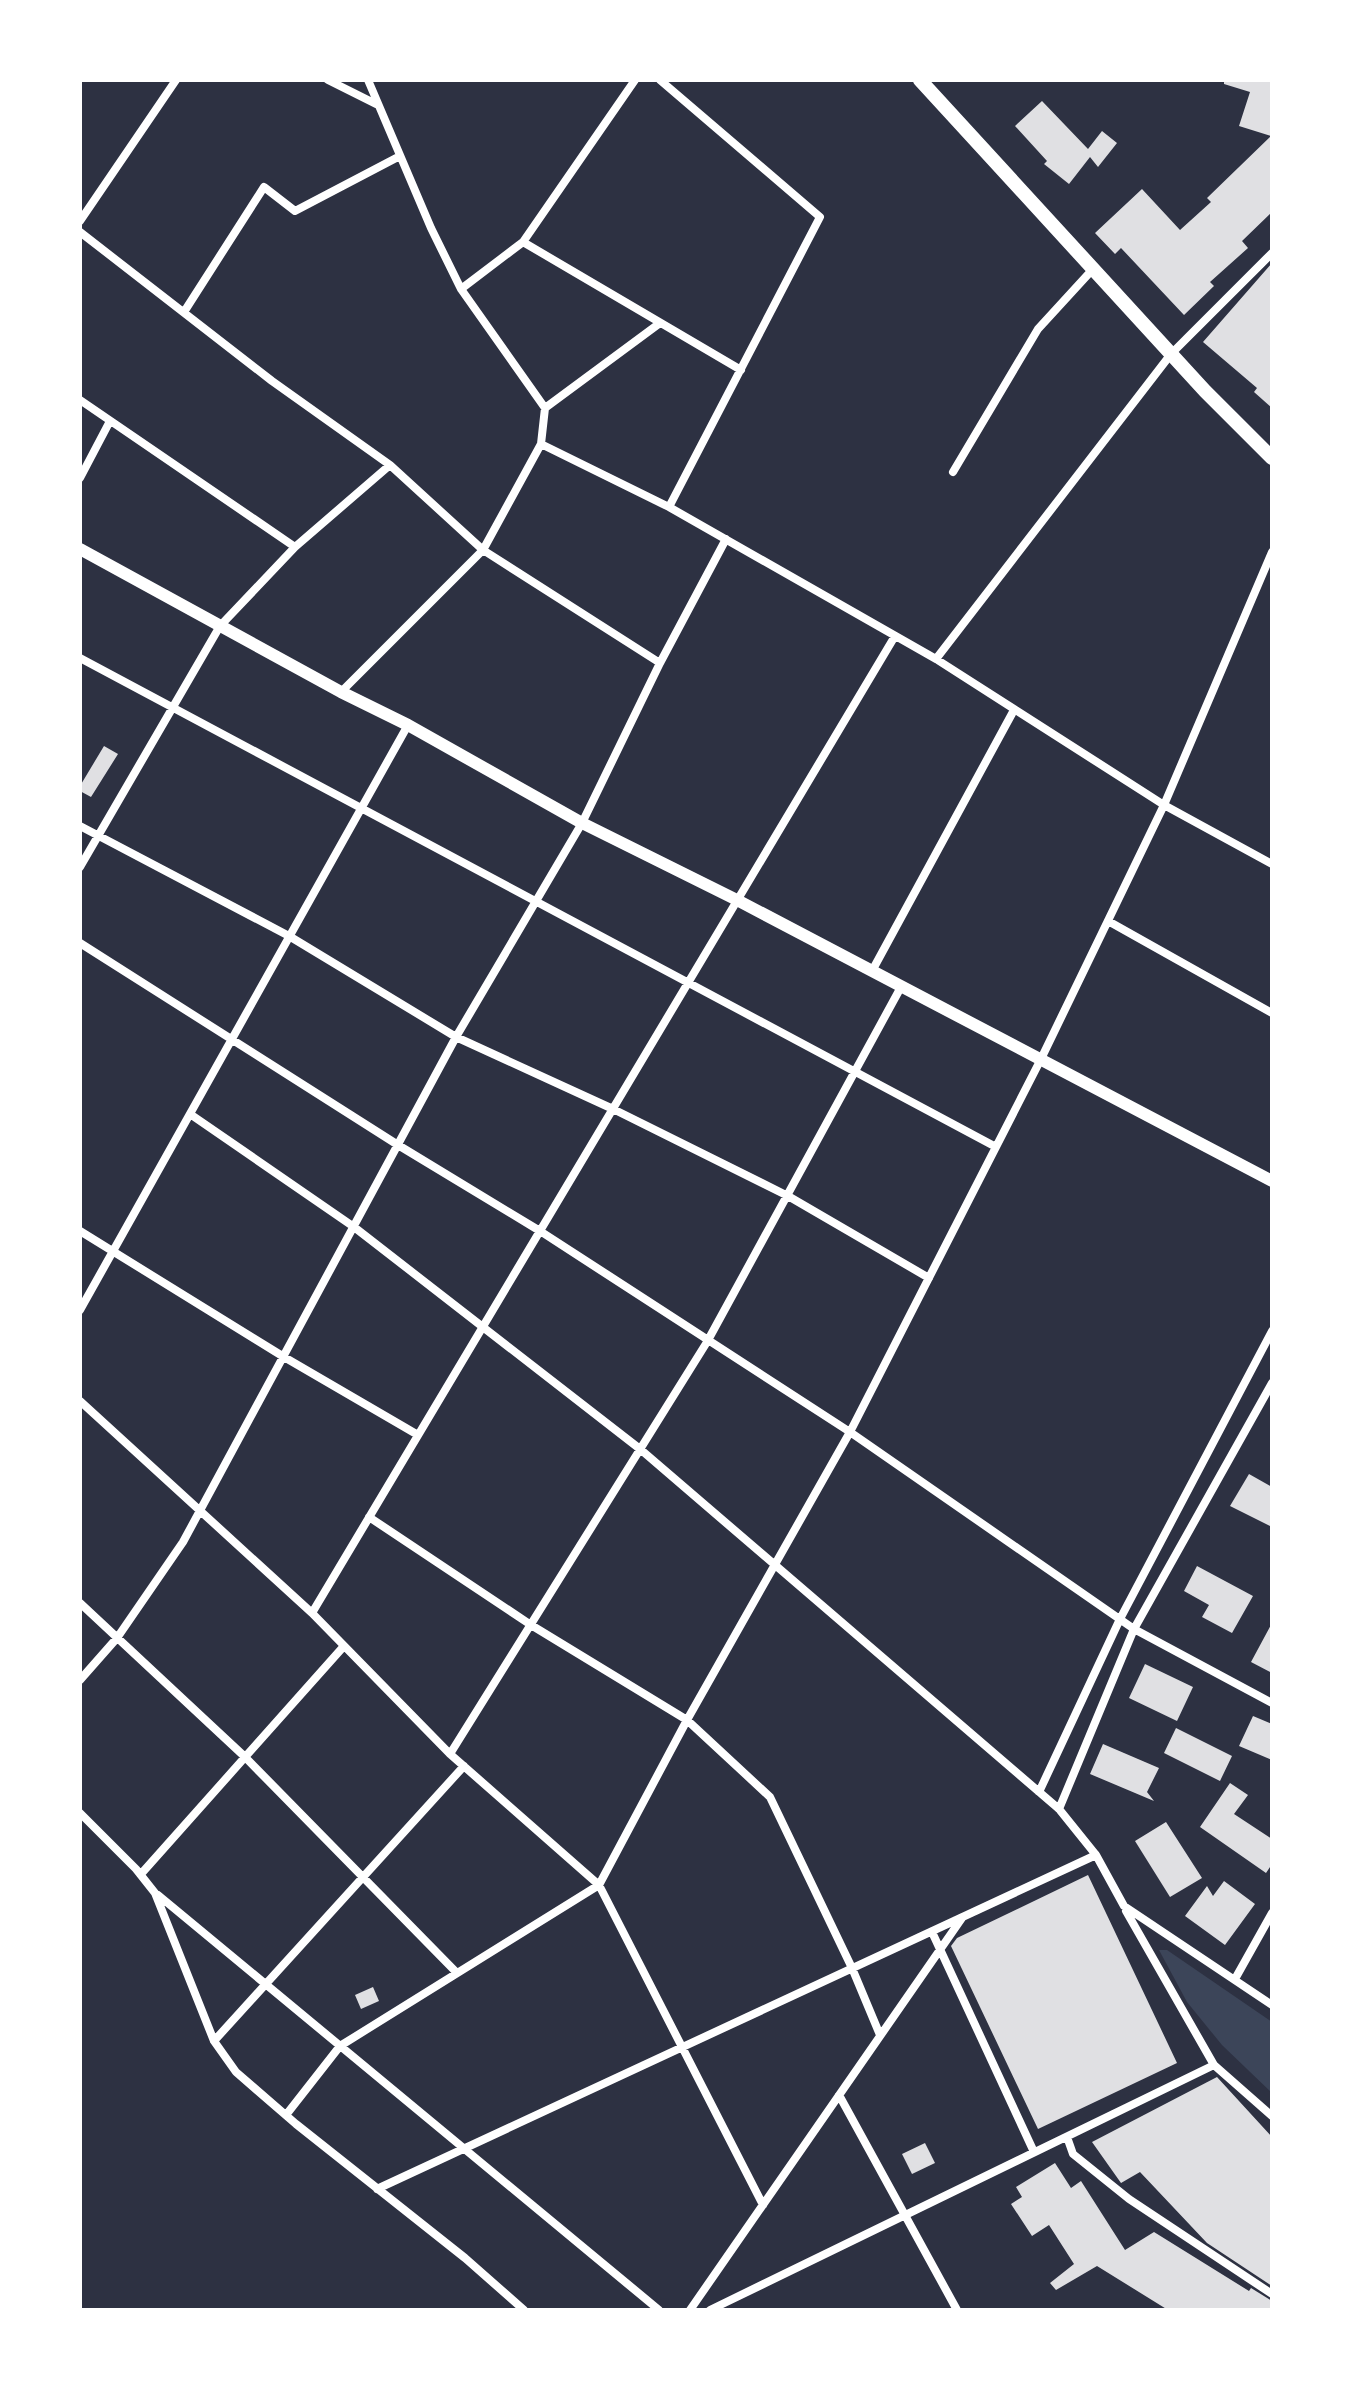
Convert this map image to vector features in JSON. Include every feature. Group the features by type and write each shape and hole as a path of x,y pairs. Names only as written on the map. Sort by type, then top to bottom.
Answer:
{"main road":[{"path":"920,80 1171,354 1272,458"}],"street":[{"path":"80,221 176,80"},
{"path":"328,80 379,105"},
{"path":"341,692 483,550 541,444 545,408 461,289 431,228 368,80"},
{"path":"461,289 523,242 635,80"},
{"path":"660,80 820,217 669,507"},
{"path":"184,312 264,187 295,211 400,156"},
{"path":"80,232 272,381 390,465 483,550 660,663"},
{"path":"523,242 741,370"},
{"path":"936,659 1171,354 1272,253"},
{"path":"953,472 1038,329 1093,269"},
{"path":"545,408 660,323"},
{"path":"80,400 295,547"},
{"path":"80,478 110,421"},
{"path":"541,444 669,507 936,659 1164,805 1272,864"},
{"path":"80,867 220,626 295,547 390,465"},
{"path":"80,1680 117,1638 183,1542 456,1037 582,823 660,663 726,539"},
{"path":"80,549 341,692 408,725 582,823 737,900 1272,1181"},
{"path":"286,2115 340,2046 599,1885 687,1720 850,1432 1041,1059 1164,805 1272,552"},
{"path":"312,1613 895,636"},
{"path":"80,658 996,1147"},
{"path":"872,971 1014,710"},
{"path":"80,1310 408,725"},
{"path":"80,826 289,936 456,1037 613,1109 788,1196 929,1278"},
{"path":"1108,921 1272,1013"},
{"path":"80,943 398,1145 540,1231 850,1432 1134,1629 1272,1703"},
{"path":"450,1754 707,1342 901,987"},
{"path":"190,1114 354,1227 640,1449 1059,1809 1096,1855 1214,2065 1272,2116"},
{"path":"80,1231 284,1357 418,1435"},
{"path":"1039,1792 1120,1619 1272,1331"},
{"path":"1059,1809 1134,1629 1272,1383"},
{"path":"80,1401 312,1613 450,1754 599,1885 763,2205"},
{"path":"369,1517 531,1625 687,1720 770,1797 852,1968 880,2035"},
{"path":"80,1603 244,1756 457,1973"},
{"path":"141,1874 344,1646"},
{"path":"214,2041 464,1766"},
{"path":"80,1813 141,1874 155,1893 659,2310"},
{"path":"377,2189 1096,1855"},
{"path":"155,1893 214,2041 236,2072 465,2258 524,2310"},
{"path":"1124,1906 1272,2005"},
{"path":"1235,1979 1272,1913"},
{"path":"690,2310 963,1917"},
{"path":"932,1932 1034,2152"},
{"path":"710,2310 1214,2065"},
{"path":"839,2095 957,2310"},
{"path":"1067,2137 1073,2154 1129,2199 1272,2294"}],"shaded area":[{"path":"1159,1950 1167,1950 1272,2022 1272,2093 1222,2045 1187,2002"}],"building":[{"path":"1224,80 1272,80 1272,212 1242,241 1248,248 1210,282 1214,286 1184,315 1121,248 1115,254 1095,233 1142,189 1180,230 1211,202 1207,198 1271,136 1239,126 1250,92 1224,84"},
{"path":"1042,101 1088,149 1102,131 1117,143 1098,167 1090,157 1069,184 1044,164 1047,161 1015,126"},
{"path":"1272,263 1272,408 1254,392 1257,388 1203,342"},
{"path":"104,746 118,754 91,797 80,791 80,786"},
{"path":"1249,1474 1272,1487 1272,1527 1230,1506"},
{"path":"1197,1566 1253,1596 1232,1633 1202,1617 1209,1605 1184,1591"},
{"path":"1272,1623 1272,1673 1251,1662"},
{"path":"1145,1664 1193,1687 1177,1721 1129,1698"},
{"path":"1253,1716 1272,1724 1272,1760 1239,1746"},
{"path":"1176,1728 1232,1756 1220,1781 1164,1753"},
{"path":"1103,1744 1159,1768 1147,1792 1154,1801 1090,1774"},
{"path":"1230,1783 1248,1795 1234,1814 1272,1839 1272,1864 1266,1873 1200,1827"},
{"path":"1166,1822 1202,1878 1170,1897 1135,1841"},
{"path":"1088,1875 1177,2063 1038,2129 951,1946 957,1938"},
{"path":"1224,1881 1255,1904 1225,1945 1185,1916 1207,1886 1213,1896"},
{"path":"373,1987 379,2001 361,2009 355,1995"},
{"path":"1217,2077 1272,2137 1272,2286 1207,2243 1140,2172 1121,2183 1092,2142"},
{"path":"925,2143 935,2163 912,2174 902,2154"},
{"path":"1055,2163 1071,2188 1081,2181 1125,2250 1154,2232 1249,2291 1251,2288 1272,2301 1272,2310 1168,2310 1097,2266 1056,2290 1050,2283 1074,2264 1049,2225 1032,2236 1011,2204 1022,2197 1016,2187"}]}
